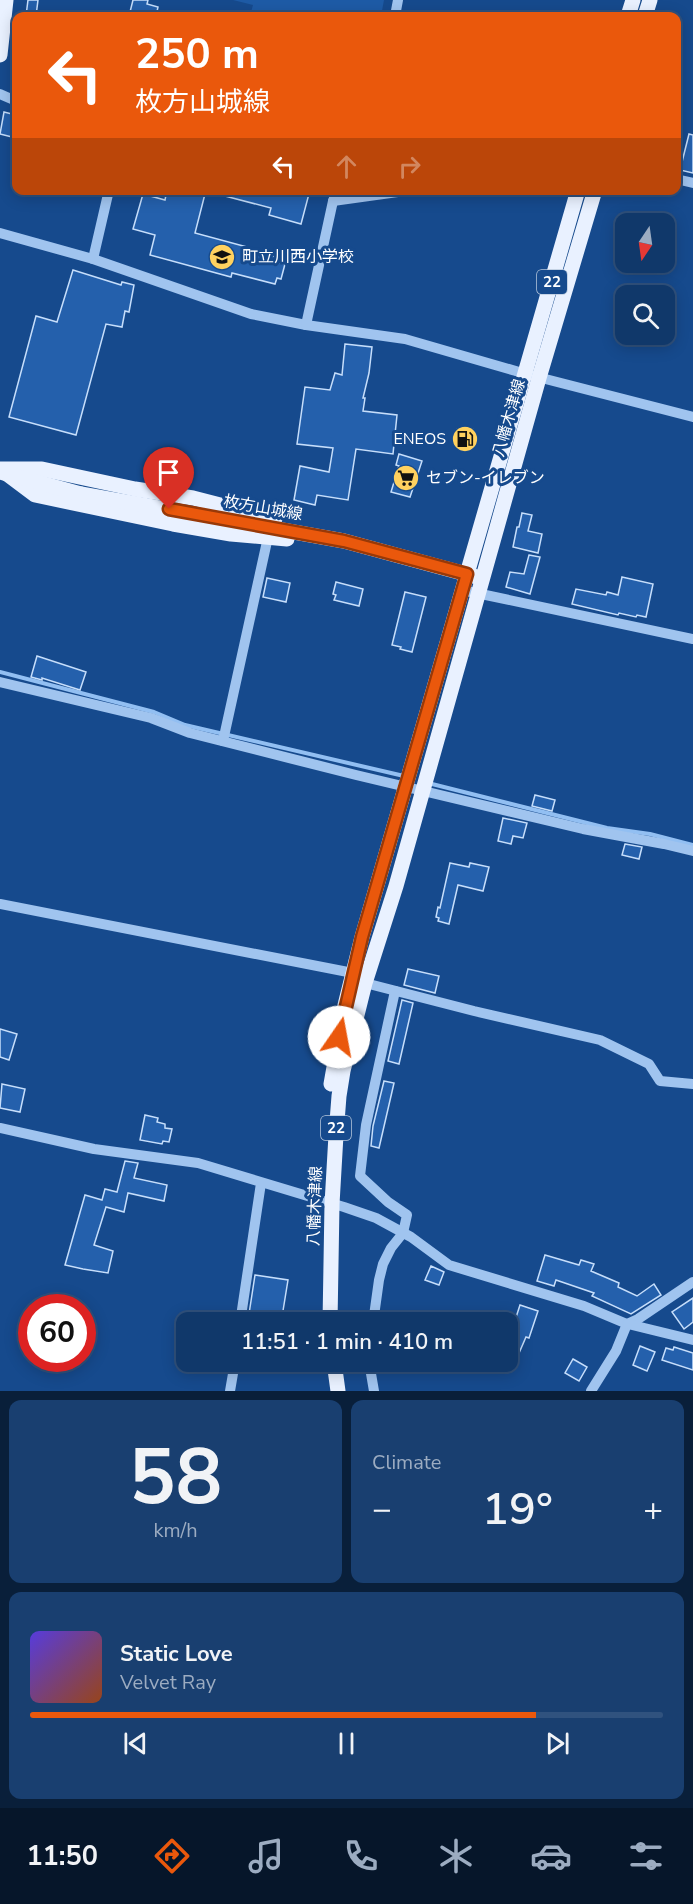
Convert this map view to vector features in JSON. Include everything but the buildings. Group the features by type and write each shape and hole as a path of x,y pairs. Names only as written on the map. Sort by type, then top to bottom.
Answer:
{"main road":[{"path":"0,55 6,0"},
{"name":"八幡木津線","path":"328,1203 343,1071 365,983 396,885 483,579 577,195"},
{"name":"八幡木津線","path":"330,1312 328,1203 330,1091 353,973 462,590 594,195"},
{"path":"0,470 42,469 135,489 193,498 281,520 344,541"},
{"path":"0,470 35,495 173,524 231,534 344,541"},
{"name":"枚方山城線","path":"0,470 81,494 344,541 483,579"},
{"path":"335,1372 338,1391"}],"street":[{"path":"93,259 108,195"},
{"path":"306,325 335,196"},
{"path":"0,233 93,259 228,307 261,316 405,339 532,376 693,417"},
{"path":"223,741 268,537"},
{"path":"462,590 693,639"},
{"path":"0,682 151,718 189,733 406,787 583,829 693,851"},
{"path":"0,904 353,973"},
{"path":"365,983 600,1040 649,1064 660,1081 693,1084"},
{"path":"375,1312 379,1280 384,1264 391,1248 403,1233 407,1215 388,1202 360,1176 366,1125 395,991"},
{"path":"0,1128 94,1149 198,1163 376,1218 403,1233 449,1265 584,1306 627,1324 693,1340"},
{"path":"242,1312 261,1183"},
{"path":"591,1391 616,1351 627,1324 693,1282"},
{"path":"231,1391 234,1372"},
{"path":"371,1372 374,1391"}],"shaded area":[{"path":"233,0 384,0 382,12 251,12 253,5"}],"waterway":[{"path":"0,672 154,712 185,725 404,776"},
{"path":"428,783 607,828 650,834 693,845"}],"place":[{"name":"町立川西小学校","path":"222,257"},
{"name":"ENEOS","path":"465,439"},
{"name":"セブン-イレブン","path":"406,478"}],"route":[{"path":"169,509 344,541 467,574 362,937 339,1037"}]}
